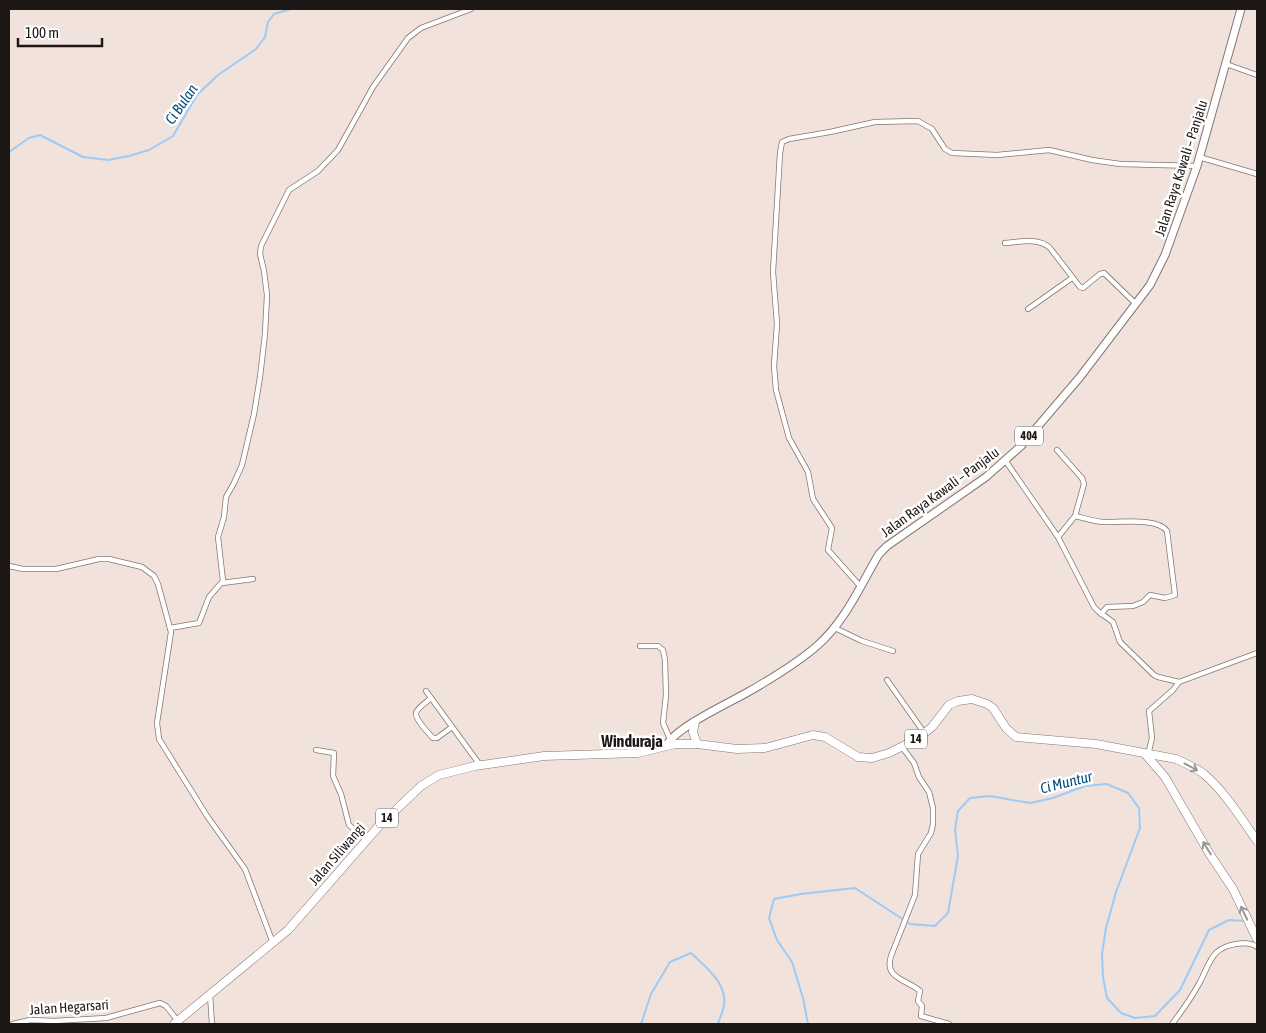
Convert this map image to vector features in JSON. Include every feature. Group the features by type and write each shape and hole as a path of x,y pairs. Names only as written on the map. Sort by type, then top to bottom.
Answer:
{"highway":[{"name":"14","path":"668,742 737,749 765,748 819,735 832,740 858,757 882,756 925,734 949,705 958,701 972,700 987,704 993,708 1006,728 1016,737 1088,743 1176,759 1203,773 1221,792 1257,841"},
{"path":"695,722 693,732 697,744"},
{"name":"Jalan Siliwangi","path":"176,1023 298,920 366,839 428,780 447,772 480,765 544,756 638,753 668,742"},
{"path":"1146,754 1165,777 1209,853 1233,889 1256,938"}],"main road":[{"name":"Jalan Raya Kawali – Panjalu","path":"668,742 695,722 783,670 816,647 835,628 879,554 886,546 1006,460 1021,446 1080,377 1150,286 1166,255 1199,157 1241,9"}],"street":[{"path":"170,628 199,623 209,597 222,583 223,576 218,537 224,517 226,497 242,465 260,378 267,295 266,279 260,254 261,246 289,190 318,171 338,150 373,87 408,38 422,28 471,9"},
{"path":"1226,64 1257,75"},
{"path":"861,587 828,550 832,528 813,499 808,472 791,442 778,399 774,366 777,324 773,272 780,147 782,142 874,122 918,121 932,129 945,149 952,154 997,155 1049,150 1120,164 1196,166"},
{"path":"1199,157 1257,174"},
{"path":"1005,243 1032,241 1045,244 1078,286 1084,288 1100,274 1104,273 1136,304"},
{"path":"1028,309 1072,278"},
{"path":"1056,450 1084,482 1075,516 1058,537"},
{"path":"1006,460 1058,537 1094,607 1113,622 1120,642 1154,675 1158,678 1179,682 1257,653"},
{"path":"1075,516 1097,521 1124,521 1160,525 1167,531 1175,595 1167,598 1150,595 1143,602 1135,605 1107,607 1101,614"},
{"path":"9,566 23,570 56,569 105,559 142,566 154,576 170,628 157,722 159,739 210,821 245,869 273,943"},
{"path":"222,583 253,578"},
{"path":"835,628 862,642 893,651"},
{"path":"640,646 658,646 663,650 666,695 663,723 668,742"},
{"path":"887,680 925,734"},
{"path":"1146,754 1152,738 1149,712 1179,682"},
{"path":"426,691 480,765"},
{"path":"431,698 417,710 418,720 434,738 437,738 452,727"},
{"path":"902,747 914,764 928,792 934,818 931,833 918,854 916,891 891,956 889,966 896,976 919,990 918,1001 922,1006 922,1017 949,1024"},
{"path":"316,750 334,753 333,779 341,794 349,826 366,839"},
{"path":"1172,1024 1194,992 1217,952 1231,945 1246,943 1257,947"},
{"path":"210,994 212,1024"},
{"name":"Jalan Hegarsari","path":"13,1024 30,1020 54,1021 106,1018 160,1003 166,1006 176,1023"}],"waterway":[{"name":"Ci Bulan","path":"9,152 29,138 40,135 83,157 108,160 149,150 173,136 197,95 218,75 256,49 265,37 268,22 274,14 291,9"},
{"name":"Ci Muntur","path":"808,1024 803,998 792,962 777,940 769,918 774,899 855,888 910,924 935,926 948,913 958,856 955,829 958,811 970,798 990,796 1030,803 1053,798 1085,786 1107,784 1128,793 1139,808 1140,828 1116,892 1106,928 1102,954 1103,977 1107,998 1121,1013 1135,1018 1155,1016 1180,990 1209,930 1229,920 1245,921"},
{"name":"Ci Muntur","path":"641,1024 651,994 670,962 691,953 714,976 722,990 724,1005 718,1024"}],"district":[{"name":"Winduraja","path":"632,741"}]}
